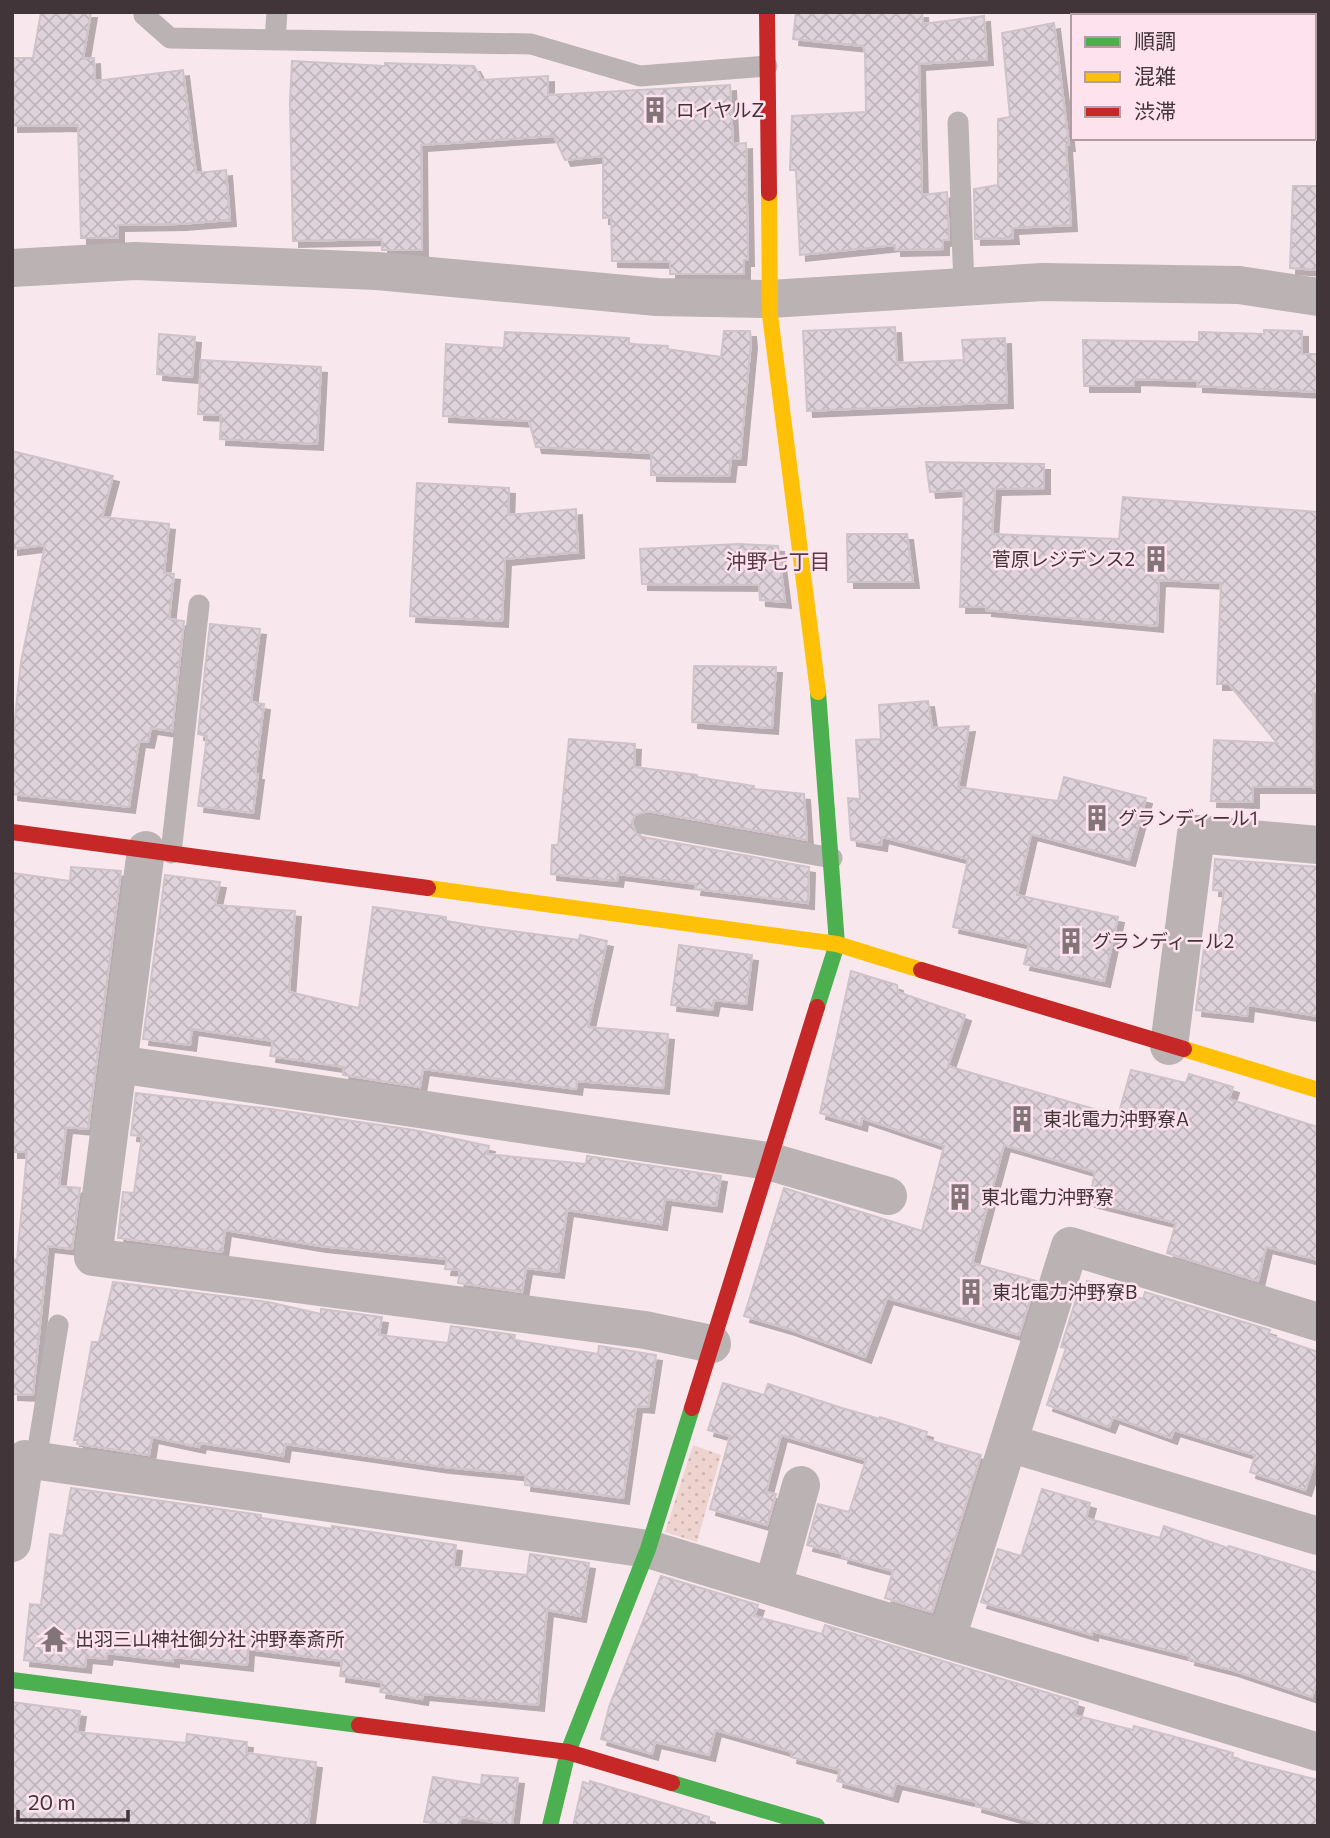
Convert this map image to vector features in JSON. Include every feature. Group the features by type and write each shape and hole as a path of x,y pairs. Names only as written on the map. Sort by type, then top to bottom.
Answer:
{"street":[{"path":"550,1826 568,1752 648,1549 837,944 816,670 770,299 767,12"},
{"path":"12,268 135,261 377,271 657,297 770,299 1042,282 1239,285 1318,298"},
{"path":"12,832 837,944 1318,1090"},
{"path":"1169,1046 1196,834 1318,845"},
{"path":"158,851 118,1064 93,1257 645,1330 712,1344"},
{"path":"118,1064 768,1161 888,1196"},
{"path":"947,1638 1070,1247 1318,1322"},
{"path":"1009,1443 1318,1536"},
{"path":"12,1542 25,1459 648,1549 1318,1752"},
{"path":"773,1586 801,1485"},
{"path":"12,1680 568,1752 817,1826"}],"lane":[{"path":"144,12 144,15 170,38 531,44 640,76 767,66"},
{"path":"275,40 276,12"},
{"path":"958,122 964,287"},
{"path":"158,851 199,605"},
{"path":"645,824 832,858"},
{"path":"36,1460 58,1325"}],"shaded area":[{"path":"693,1445 721,1455 697,1542 665,1532"}],"building":[{"path":"41,12 91,12 83,59 94,58 95,81 183,70 196,173 226,170 230,220 118,225 118,238 81,238 78,125 12,126 12,58 33,58"},
{"path":"796,12 922,12 923,24 984,16 987,59 919,64 922,195 947,192 949,240 943,240 943,249 895,250 895,245 800,255 796,170 790,170 792,116 866,112 863,46 793,39"},
{"path":"1054,23 1069,145 1066,145 1071,225 1012,228 1013,238 975,239 974,189 998,185 998,119 1010,117 1002,33"},
{"path":"292,61 385,66 385,63 474,66 482,80 548,76 548,95 730,85 733,144 746,143 748,260 744,260 744,274 670,274 670,262 612,261 611,217 603,218 603,156 565,160 554,136 421,145 422,250 382,250 382,239 293,241 290,102"},
{"path":"1293,186 1318,186 1318,270 1290,268"},
{"path":"895,327 897,363 964,360 962,340 1005,338 1007,402 807,411 803,331"},
{"path":"1264,330 1302,331 1302,354 1318,354 1318,392 1197,386 1197,381 1134,379 1134,386 1084,386 1083,340 1199,342 1199,332 1264,334"},
{"path":"724,331 750,331 751,342 740,459 731,459 729,476 651,475 651,453 536,447 529,421 443,416 446,344 504,348 505,332 595,336 629,338 629,344 668,346 667,349 721,357"},
{"path":"159,334 195,337 192,377 157,374"},
{"path":"201,360 321,367 317,444 220,439 221,415 198,414"},
{"path":"12,451 113,476 102,517 169,524 164,573 174,574 169,619 184,621 172,731 151,728 148,742 139,741 129,807 12,794 12,746 21,662 45,545 12,549"},
{"path":"926,462 1044,464 1044,488 995,489 992,534 1119,539 1123,497 1318,512 1318,693 1313,693 1314,789 1253,787 1253,802 1211,801 1214,740 1277,743 1229,684 1217,684 1221,583 1159,580 1157,626 986,610 986,607 960,607 964,490 930,492"},
{"path":"417,483 509,488 508,515 576,509 578,552 505,559 502,621 410,616"},
{"path":"847,534 907,534 913,582 848,582"},
{"path":"739,544 778,546 785,602 760,600 759,585 642,584 640,549"},
{"path":"210,624 260,629 251,702 264,704 253,813 198,806 207,736 198,734"},
{"path":"694,666 776,667 772,728 692,722"},
{"path":"928,701 932,728 969,726 958,787 1058,801 1064,777 1146,798 1129,860 1031,834 1017,895 1118,917 1104,981 1024,964 1029,944 953,927 968,859 882,837 881,845 851,840 848,798 860,799 856,740 881,739 879,705"},
{"path":"569,739 635,744 634,767 697,775 754,786 754,789 804,794 807,840 647,811 635,815 632,822 636,834 643,837 809,867 808,903 695,889 696,884 618,874 617,881 551,874 552,845 558,845"},
{"path":"1215,859 1318,867 1318,1016 1248,1005 1247,1016 1196,1010 1204,947 1216,949 1224,891 1213,890"},
{"path":"71,867 121,871 88,1129 66,1127 59,1186 80,1188 72,1249 48,1246 33,1395 12,1394 12,1259 17,1260 27,1152 12,1152 12,873 70,881"},
{"path":"165,875 220,882 215,905 295,911 289,992 359,1008 373,907 446,917 446,921 482,927 579,940 580,935 607,941 588,1027 668,1034 663,1088 577,1081 576,1089 423,1069 420,1087 343,1075 344,1067 270,1056 273,1041 192,1029 190,1045 143,1039"},
{"path":"679,945 752,955 746,1004 714,1000 712,1010 671,1005"},
{"path":"851,971 897,985 898,992 965,1015 948,1066 1118,1116 1131,1070 1186,1083 1189,1074 1233,1087 1229,1099 1318,1127 1318,1260 1266,1247 1258,1281 1167,1253 1176,1223 1089,1201 1095,1172 1004,1145 972,1263 1036,1281 1019,1335 887,1298 865,1357 789,1329 744,1316 784,1188 922,1231 944,1146 862,1118 861,1125 820,1113"},
{"path":"136,1093 414,1130 489,1146 487,1154 586,1164 587,1156 721,1176 716,1206 665,1199 661,1224 567,1210 558,1272 526,1268 522,1292 458,1283 460,1270 445,1269 447,1259 320,1246 225,1230 222,1252 118,1238 123,1192 134,1193 142,1136 131,1135"},
{"path":"1087,1281 1143,1299 1145,1292 1270,1330 1268,1335 1318,1352 1318,1453 1305,1490 1250,1472 1255,1455 1174,1430 1171,1438 1113,1417 1109,1427 1047,1405 1066,1348 1061,1347 1078,1293 1083,1294"},
{"path":"113,1282 268,1302 321,1314 321,1309 382,1317 379,1335 448,1343 451,1326 515,1335 514,1340 598,1354 599,1346 656,1355 648,1407 636,1406 623,1498 525,1485 526,1475 444,1467 285,1444 283,1456 200,1443 199,1447 152,1437 149,1455 77,1444 78,1440 74,1440 92,1342 99,1342"},
{"path":"723,1383 764,1395 768,1384 927,1432 925,1439 981,1455 932,1612 885,1598 893,1571 807,1545 818,1504 849,1512 866,1460 781,1435 766,1492 776,1494 767,1525 710,1509 730,1436 708,1430"},
{"path":"71,1488 261,1515 261,1518 332,1529 332,1526 456,1545 453,1567 527,1575 530,1554 589,1563 580,1616 547,1610 538,1705 423,1694 422,1699 380,1692 382,1682 340,1676 342,1661 248,1649 247,1665 173,1657 173,1661 107,1653 106,1659 86,1657 85,1667 24,1660 30,1604 41,1605 50,1534 63,1536"},
{"path":"1042,1489 1090,1503 1086,1518 1160,1538 1164,1526 1228,1548 1229,1546 1318,1573 1318,1679 1312,1697 1232,1670 1189,1659 1190,1656 1092,1631 1092,1635 981,1602 998,1549 1021,1556"},
{"path":"661,1576 758,1605 754,1616 822,1634 825,1625 1078,1702 1074,1715 1133,1730 1134,1726 1183,1739 1233,1753 1232,1758 1318,1780 1318,1826 1048,1826 976,1806 977,1802 896,1783 892,1796 837,1781 840,1770 791,1757 792,1752 715,1730 709,1755 655,1742 652,1754 601,1739 609,1707"},
{"path":"12,1702 80,1711 77,1732 186,1743 187,1734 247,1742 246,1753 316,1762 308,1826 12,1826"},
{"path":"482,1775 518,1778 512,1825 461,1817 459,1826 424,1822 433,1777 481,1785"},
{"path":"590,1781 709,1817 708,1826 573,1826 583,1782 590,1784"}],"traffic: fast":[{"path":"817,1007 837,944 818,692"},
{"path":"550,1826 568,1752 648,1549 692,1408"},
{"path":"12,1680 359,1725"},
{"path":"672,1783 817,1826"}],"traffic: slow":[{"path":"769,193 770,315 818,692"},
{"path":"428,888 837,944 921,970"},
{"path":"1184,1049 1318,1090"}],"traffic: jam":[{"path":"767,12 769,193"},
{"path":"12,832 428,888"},
{"path":"921,970 1184,1049"},
{"path":"692,1408 817,1007"},
{"path":"359,1725 568,1752 672,1783"}],"place":[{"name":"ロイヤルZ","path":"655,110"},
{"name":"菅原レジデンス2","path":"1156,559"},
{"name":"グランディール1","path":"1097,818"},
{"name":"グランディール2","path":"1071,941"},
{"name":"東北電力沖野寮A","path":"1022,1119"},
{"name":"東北電力沖野寮","path":"960,1197"},
{"name":"東北電力沖野寮B","path":"971,1292"},
{"name":"出羽三山神社御分社 沖野奉斎所","path":"54,1639"}],"district":[{"name":"沖野七丁目","path":"778,562"}]}
